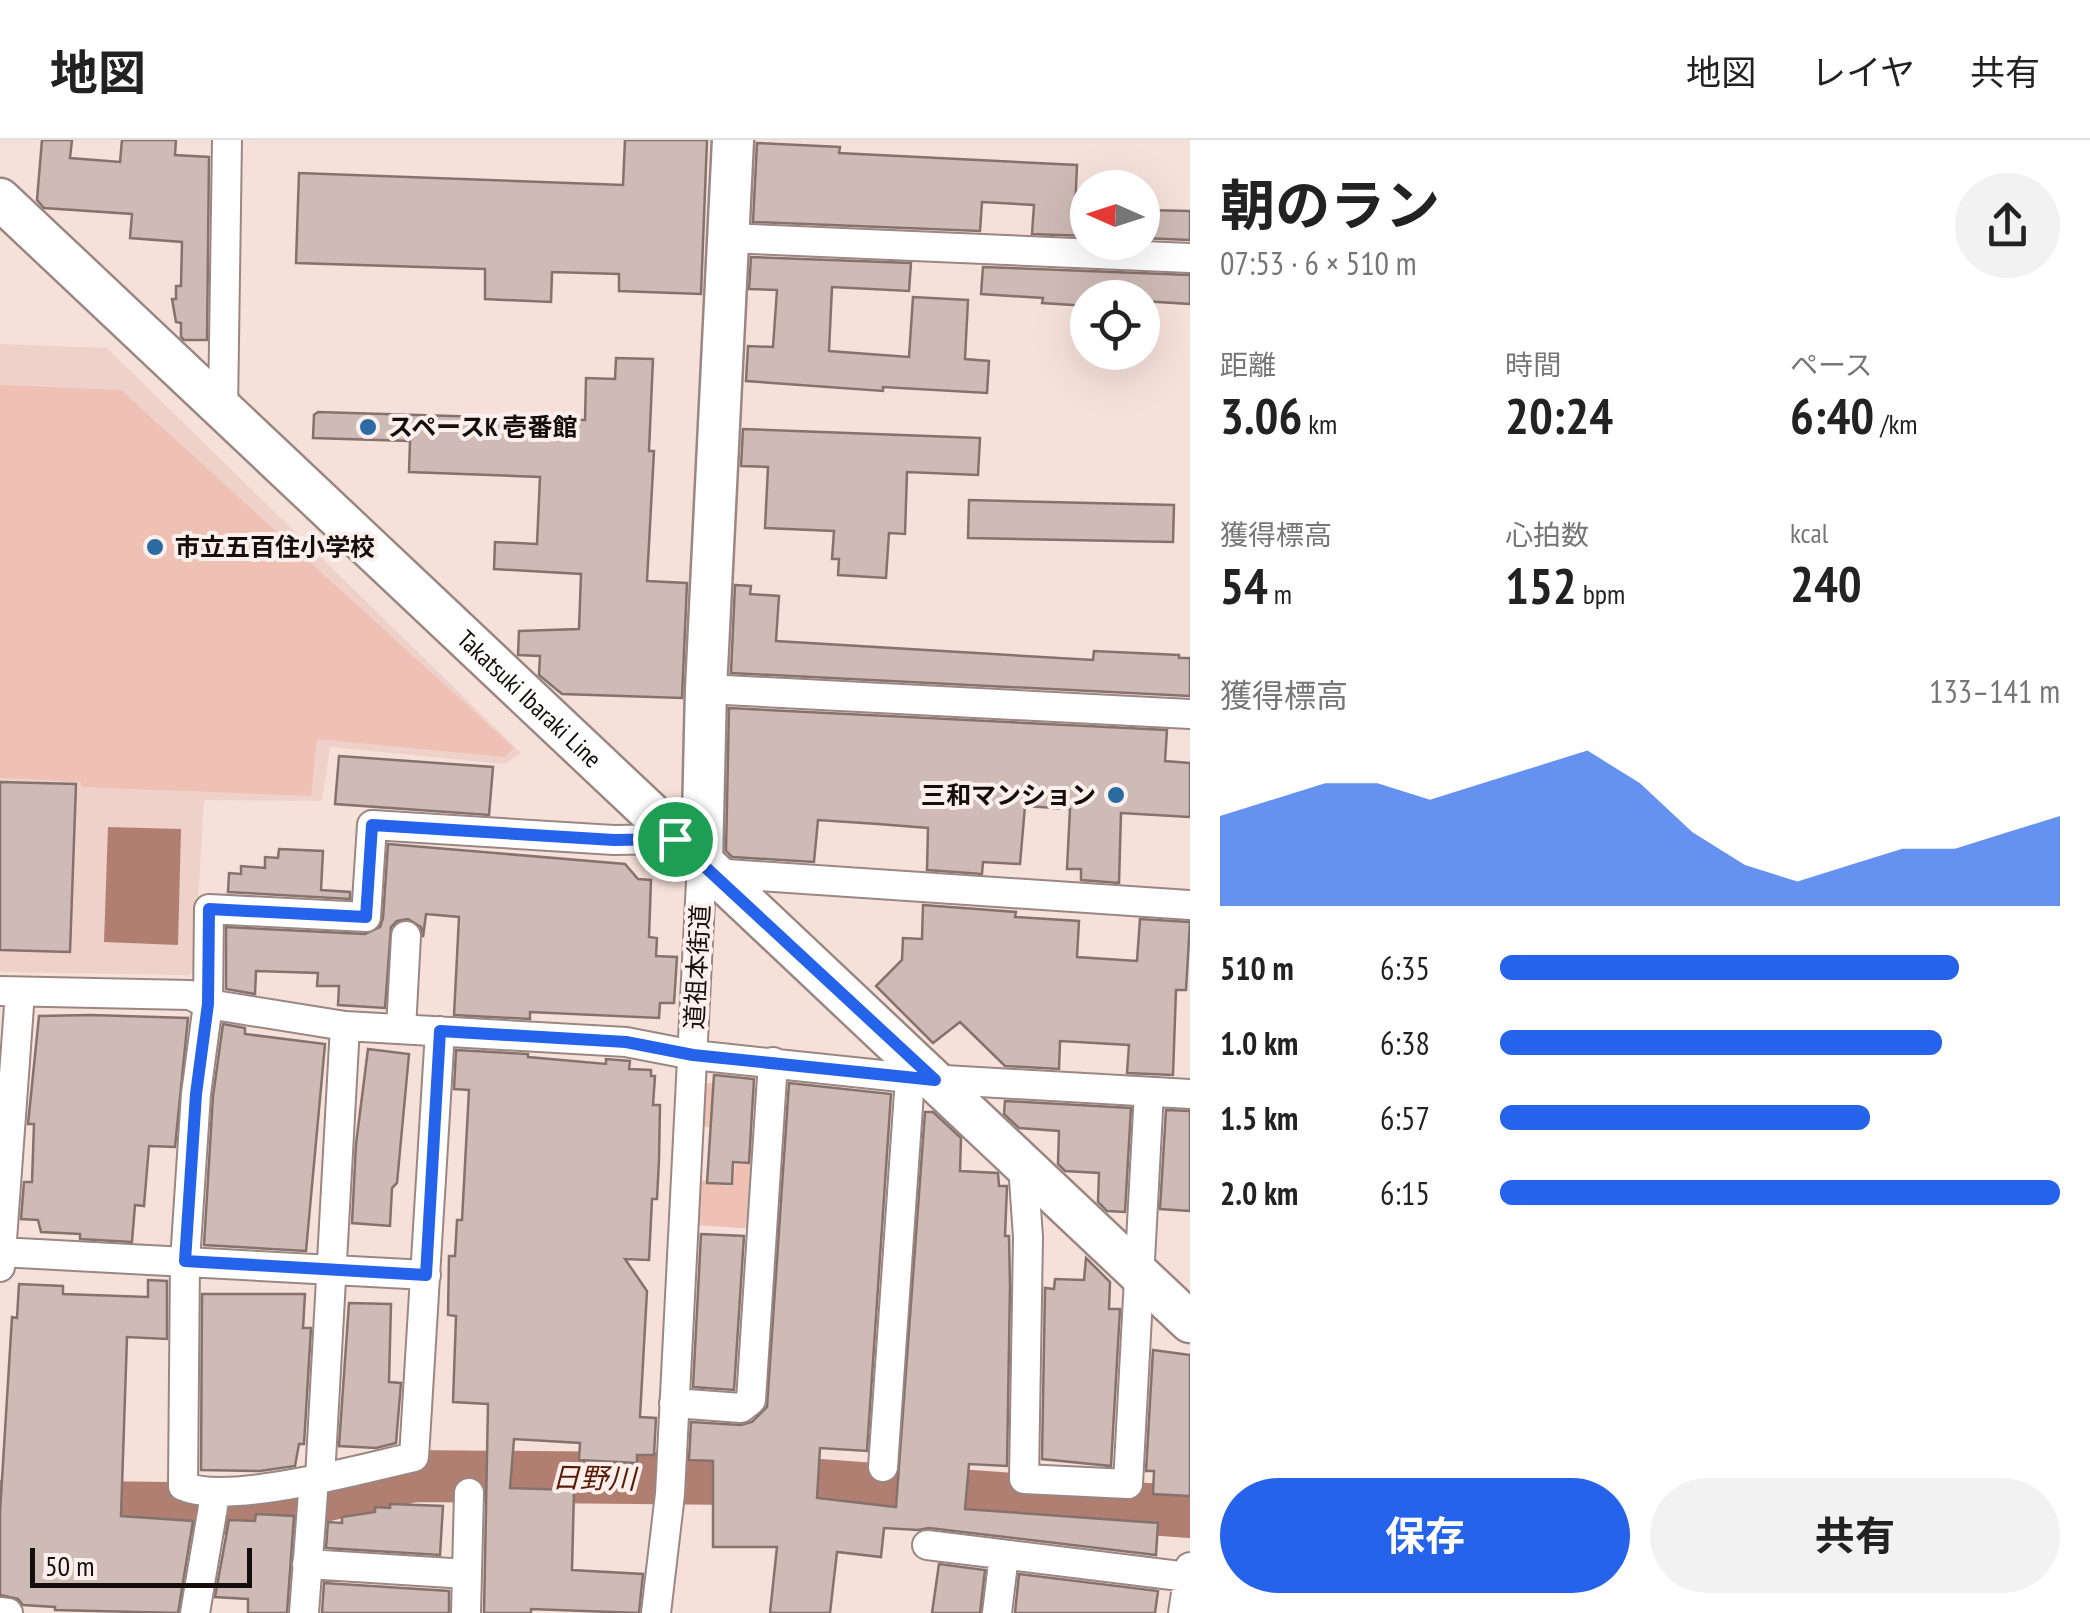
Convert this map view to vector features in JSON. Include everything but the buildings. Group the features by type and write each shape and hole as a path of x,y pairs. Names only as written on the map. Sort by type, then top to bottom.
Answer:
{"main road":[{"name":"道祖本街道","path":"697,858 733,140"},
{"name":"Takatsuki Ibaraki Line","path":"0,198 697,858 923,1079 1024,1166 1190,1322"}],"street":[{"path":"223,410 227,140"},
{"path":"728,238 1190,258"},
{"path":"706,690 1190,714"},
{"path":"213,1508 198,1493 183,1486 185,1261 196,1094 208,1004 209,909 366,917 372,825 614,840 697,858 1190,905"},
{"name":"道祖本街道","path":"656,1613 672,1463 693,1055 697,858"},
{"path":"401,1029 406,936"},
{"path":"426,1275 185,1261 0,1257 10,992 190,994 208,1004 345,1026 626,1042 693,1055 923,1079 1190,1094"},
{"path":"304,1613 332,1271 345,1026"},
{"path":"213,1508 317,1478 414,1458 440,1031"},
{"path":"674,1403 740,1408 751,1400 773,1062"},
{"path":"883,1468 923,1079"},
{"path":"1024,1166 1028,1237 1024,1479 1128,1484 1148,1092"},
{"path":"466,1613 470,1493"},
{"path":"194,1613 213,1508"},
{"path":"927,1545 1189,1572 1183,1613"},
{"path":"997,1613 1004,1555"},
{"path":"308,1564 467,1574"},
{"path":"0,1612 8,1613"}],"shaded area":[{"name":"市立五百住小学校","path":"0,344 107,348 521,753 505,764 330,747 322,801 204,800 194,969 189,975 0,972"},
{"name":"市立五百住小学校","path":"0,385 121,390 514,748 505,757 317,739 311,796 81,787 81,782 0,778"},
{"path":"108,827 181,829 178,945 104,942"},
{"path":"708,1083 762,1089 752,1229 696,1225 699,1180 733,1186 735,1164 747,1164 749,1132 754,1132 754,1106 713,1104 710,1127 698,1126 701,1090"}],"waterway":[{"name":"日野川","path":"0,1506 264,1509 414,1476 738,1479 1190,1512"}],"place":[{"name":"スペースK 壱番館","path":"368,427"},
{"name":"市立五百住小学校","path":"155,547"},
{"name":"三和マンション","path":"1116,795"}],"route":[{"path":"372,825 614,840 675,839 935,1080 693,1055 626,1042 440,1031 426,1275 185,1261 196,1094 208,1004 209,909 366,917 372,825"}]}
